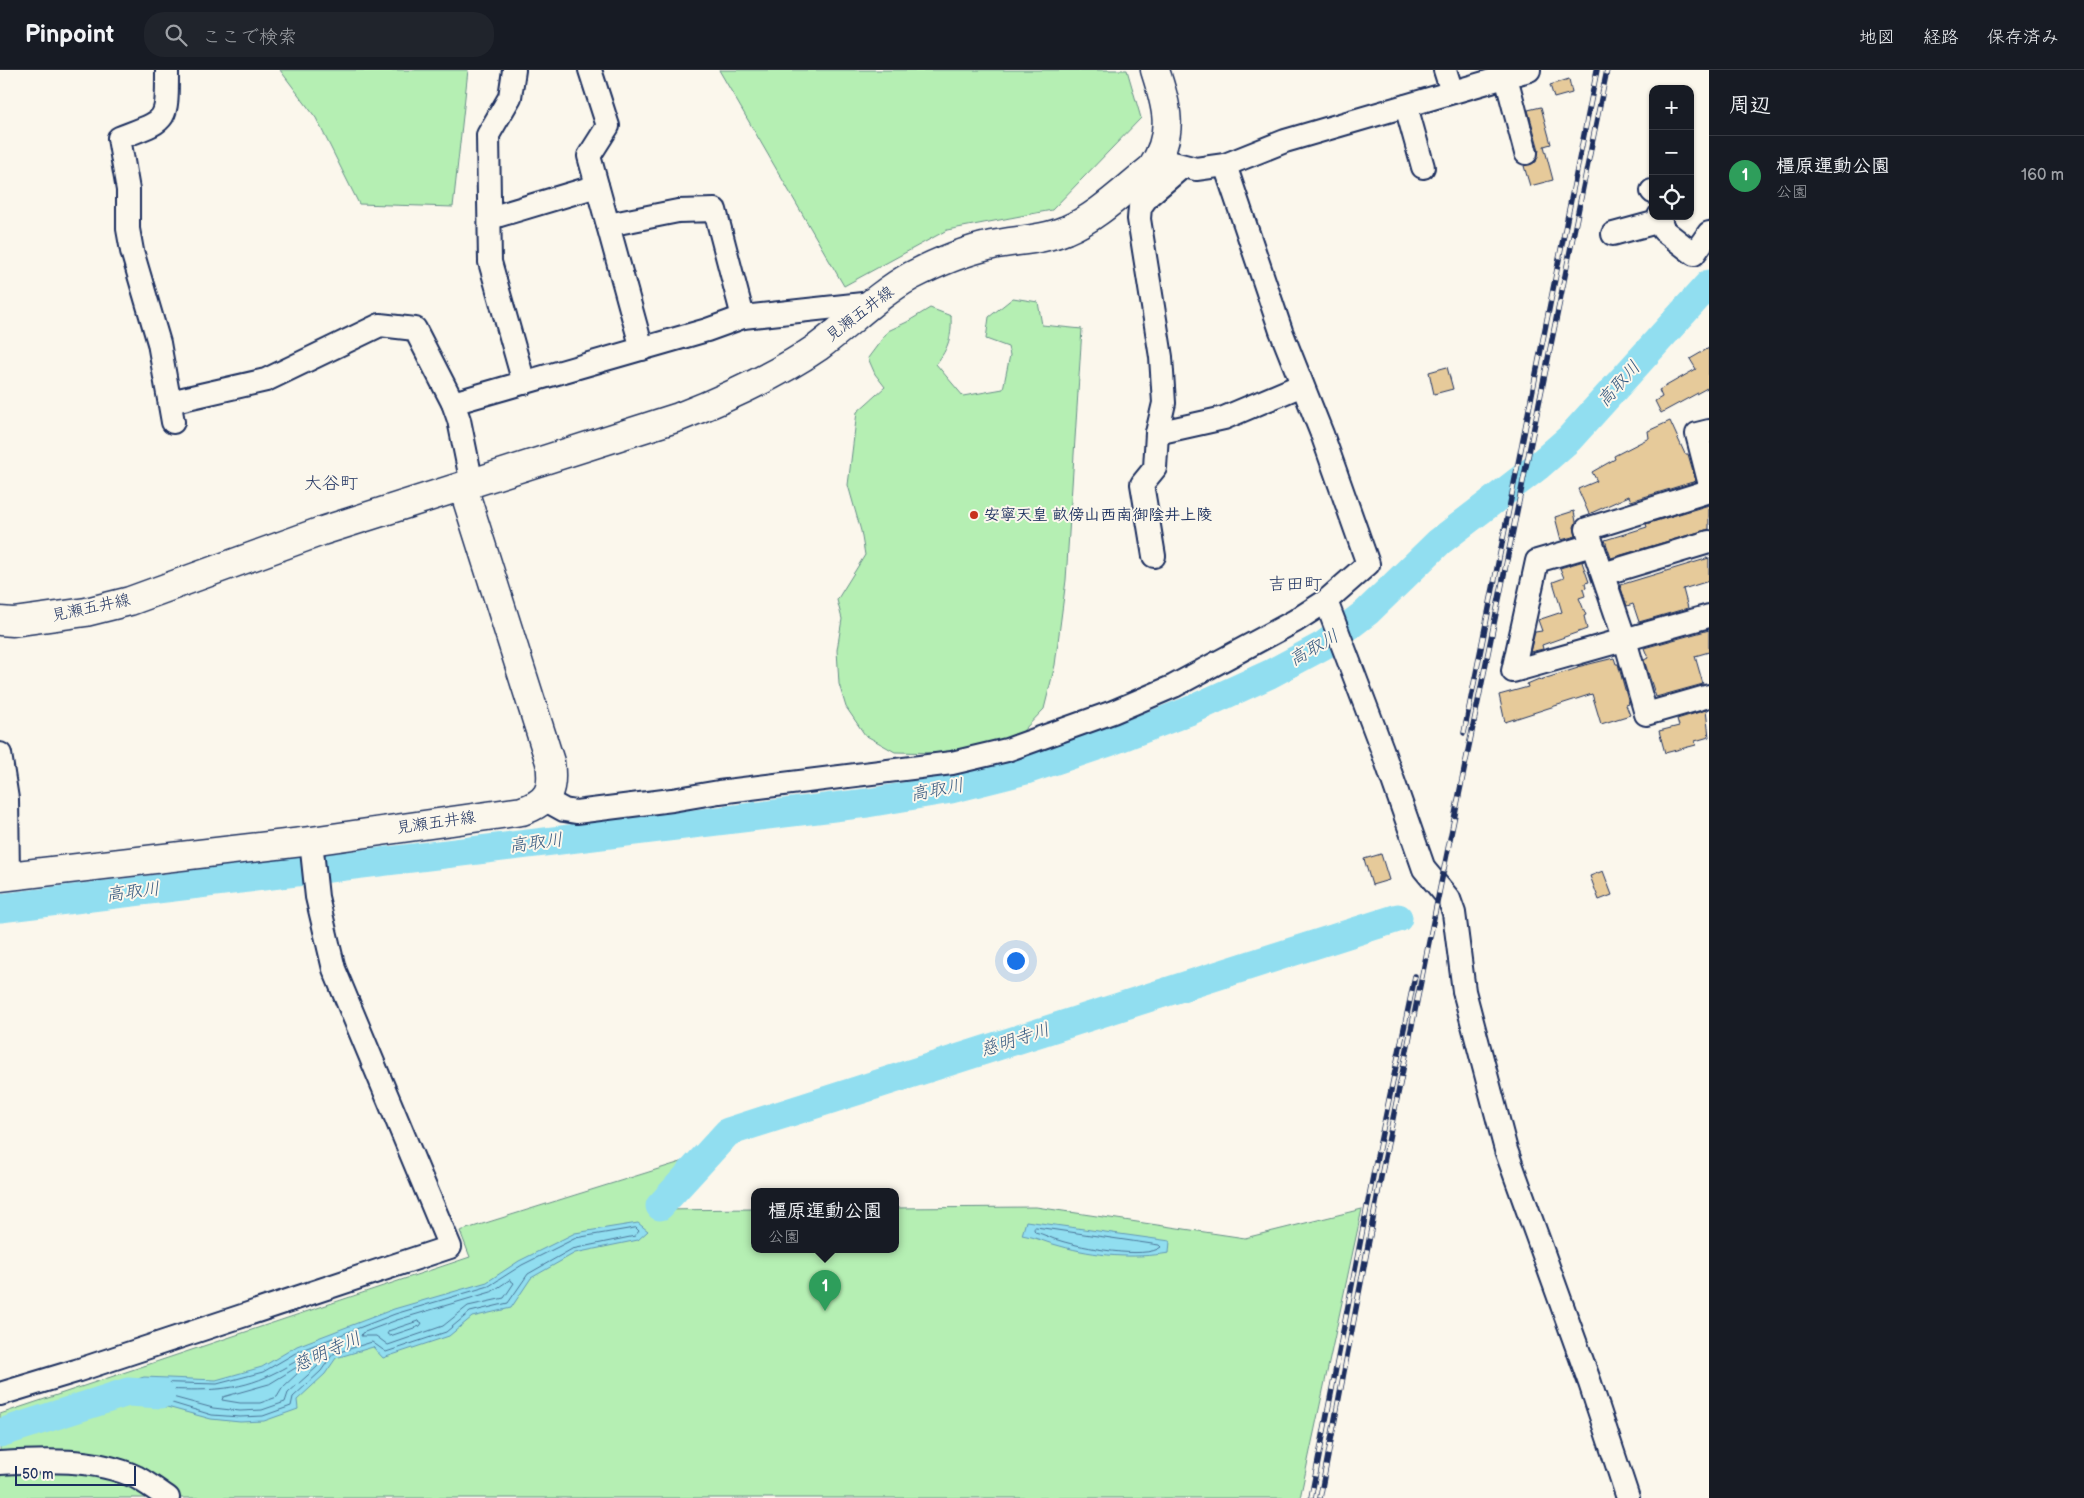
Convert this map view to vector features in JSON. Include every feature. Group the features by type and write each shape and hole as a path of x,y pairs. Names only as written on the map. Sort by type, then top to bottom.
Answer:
{"main road":[{"name":"見瀬五井線","path":"0,621 13,622 107,608 322,531 680,417 711,404 818,347 872,303 910,277 962,254 990,246 1049,235 1072,227 1084,221 1152,168 1171,162 1167,130 1167,110 1155,70"},
{"path":"468,486 550,762 551,788 544,799"},
{"name":"見瀬五井線","path":"4,876 311,846 522,811 536,806 544,799"}],"street":[{"path":"167,70 167,102 164,115 157,123 119,138 128,190 128,229 132,250 159,343 172,412 266,380 370,328 386,325 416,329 453,403 459,420 468,486"},
{"path":"514,70 510,97 488,135 490,262 524,383"},
{"path":"590,70 608,126 589,156 642,349"},
{"path":"1445,70 1452,92"},
{"path":"1154,556 1142,484 1155,468 1157,433 1164,403 1161,366 1140,207 1171,162 1196,169 1225,165 1285,141 1530,70"},
{"path":"1506,77 1526,153"},
{"path":"1406,106 1423,167"},
{"path":"544,799 564,810 576,812 952,763 980,757 1113,712 1174,686 1328,605 1368,564 1281,331 1225,165"},
{"path":"490,218 597,186"},
{"path":"608,225 678,212 715,210 743,317"},
{"path":"1613,234 1654,220"},
{"path":"1660,220 1663,230 1694,254 1709,233"},
{"path":"453,403 642,349 743,317 872,303"},
{"path":"1157,433 1224,418 1302,385"},
{"path":"1709,431 1697,434 1709,481"},
{"path":"1709,491 1587,529 1625,640 1646,714 1709,696"},
{"path":"1603,574 1709,542"},
{"path":"1592,544 1537,561 1513,671 1709,616"},
{"path":"1328,605 1424,869 1449,899 1454,913 1464,991 1506,1150 1596,1399 1628,1498"},
{"path":"0,754 7,799 4,876"},
{"path":"0,1394 85,1368 450,1247 337,977 317,897 311,846"},
{"path":"0,1463 45,1460 102,1467 136,1477 168,1498"}],"green space":[{"path":"280,70 468,70 453,207 359,204 316,118"},
{"path":"719,70 1127,70 1141,118 1052,210 947,230 844,286"},
{"path":"1013,298 1038,302 1042,325 1082,329 1066,580 1055,665 1044,709 1021,733 987,745 942,753 895,752 865,735 846,707 839,684 837,650 842,619 837,600 865,555 861,531 848,485 857,412 885,387 875,374 868,358 888,331 930,308 951,316 949,341 936,364 963,396 1003,389 1010,355 1008,347 986,339 989,317"},
{"path":"700,1156 649,1207 660,1210 751,1209 751,1253 899,1253 899,1208 1036,1207 1245,1238 1362,1209 1300,1498 0,1498 0,1414 470,1257 460,1231"}],"water":[{"path":"1026,1221 1170,1241 1169,1253 1142,1256 1114,1256 1055,1245 1022,1235"},
{"path":"638,1223 648,1231 638,1240 575,1253 531,1278 511,1308 472,1317 449,1336 383,1358 373,1347 336,1358 325,1374 297,1400 298,1409 264,1421 240,1422 211,1419 167,1407 123,1401 118,1385 144,1377 216,1380 262,1367 297,1346 394,1309 487,1282 519,1261 575,1233"}],"building":[{"path":"1569,79 1572,93 1554,98 1550,85"},
{"path":"1541,107 1551,144 1544,146 1553,180 1530,186 1524,166 1536,162 1539,150 1528,110"},
{"path":"1709,348 1709,391 1707,388 1661,413 1655,401 1662,397 1659,390 1696,369 1690,359"},
{"path":"1447,367 1453,389 1434,394 1429,372"},
{"path":"1670,421 1685,454 1688,454 1696,481 1631,501 1629,496 1589,514 1578,489 1597,481 1592,472 1615,459 1614,456 1649,438 1648,431"},
{"path":"1709,505 1709,529 1611,558 1605,540 1647,527 1646,524"},
{"path":"1574,511 1576,536 1561,540 1555,517"},
{"path":"1709,558 1709,581 1683,589 1688,608 1639,622 1633,604 1627,606 1620,585"},
{"path":"1584,561 1582,562 1589,582 1585,583 1586,588 1583,589 1585,596 1579,598 1586,615 1584,616 1587,629 1542,645 1543,649 1530,652 1535,632 1542,631 1538,620 1562,612 1553,582 1564,578 1560,568"},
{"path":"1709,630 1709,652 1695,656 1703,684 1656,697 1644,660 1648,658 1644,648"},
{"path":"1614,658 1616,664 1618,664 1629,704 1626,705 1630,715 1601,724 1592,694 1505,722 1499,695 1528,687 1527,684 1539,679"},
{"path":"1706,710 1709,737 1695,741 1696,745 1665,753 1659,731 1679,726 1677,719"},
{"path":"1381,854 1389,880 1372,885 1364,859"},
{"path":"1603,871 1612,895 1599,900 1590,876"}],"waterway":[{"name":"高取川","path":"0,908 867,803 951,789 1026,770 1109,742 1189,711 1270,674 1324,645 1367,612 1439,542 1537,467 1569,439 1709,284"},
{"name":"慈明寺川","path":"660,1206 728,1132 1398,918"},
{"name":"慈明寺川","path":"0,1433 128,1392 161,1394"}],"railway":[{"path":"1464,733 1597,70"},
{"path":"1320,1498 1381,1177 1607,70"},
{"path":"1311,1498 1373,1176 1415,976"}],"place":[{"name":"安寧天皇 畝傍山西南御陰井上陵","path":"974,515"},
{"name":"橿原運動公園","path":"825,1311"}],"district":[{"name":"大谷町","path":"331,483"},
{"name":"吉田町","path":"1295,584"}]}
